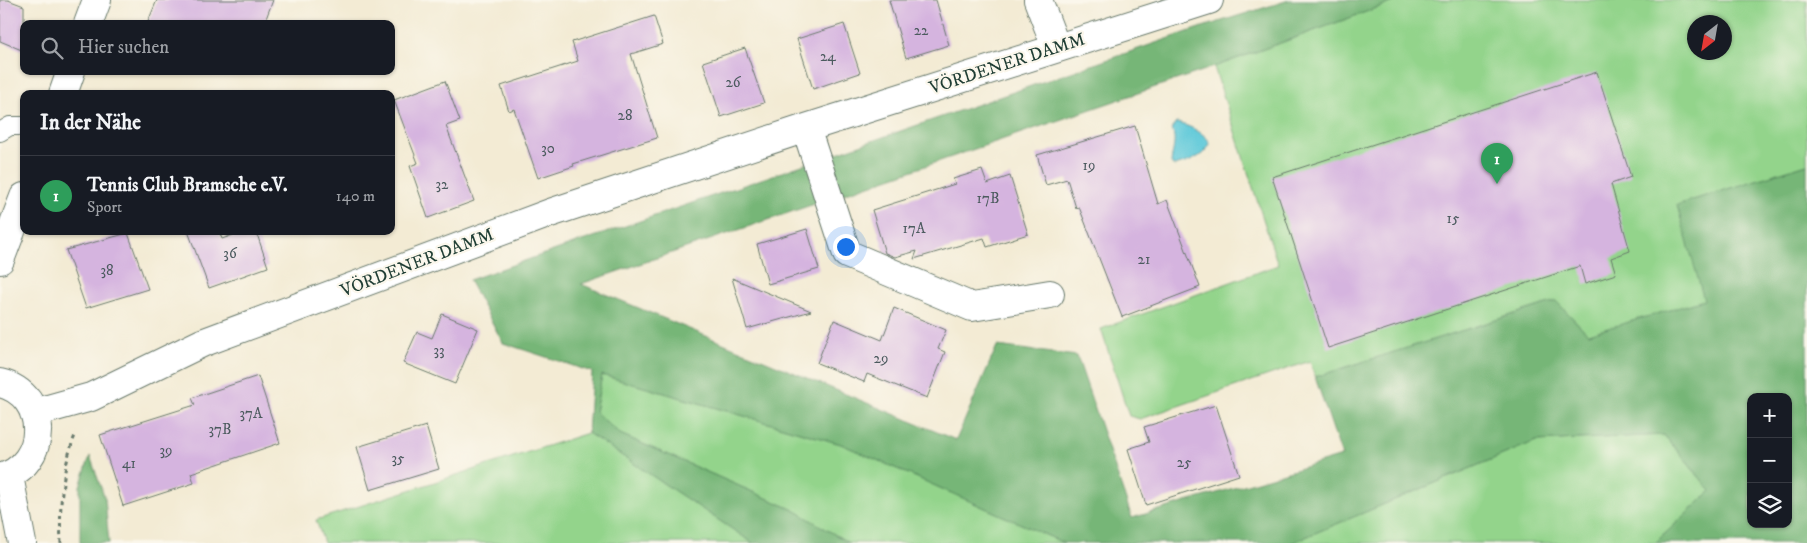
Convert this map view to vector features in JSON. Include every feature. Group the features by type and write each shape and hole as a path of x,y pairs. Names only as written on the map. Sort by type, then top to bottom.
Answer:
{"street":[{"path":"90,20 97,0"},
{"path":"1038,0 1056,48"},
{"name":"VÖRDENER DAMM","path":"34,413 91,397 211,339 550,212 806,128 1209,0"},
{"path":"64,90 69,75"},
{"path":"806,128 847,254 972,307 1050,294"},
{"path":"0,260 20,208"},
{"path":"0,383 18,391 28,400 38,427 36,442 31,456 21,468 4,477 22,543"}],"lane":[{"path":"0,132 10,126 20,126"}],"path":[{"path":"62,543 59,516 68,451 91,397"}],"green space":[{"path":"1289,0 1399,0 1214,67 581,284 956,440 997,346 1077,356 1132,518 1342,456 1315,377 1556,301 1588,334 1704,300 1677,205 1807,164 1807,543 1655,543 1711,491 1664,435 1536,441 1291,543 1064,543 841,444 602,375 595,412 620,434 794,510 849,543 753,543 588,433 592,372 503,343 469,280 1196,29"},
{"path":"1399,0 1807,0 1807,164 1677,205 1705,300 1588,334 1556,301 1315,377 1310,361 1140,419 1129,416 1101,329 1278,265 1214,67"},
{"path":"602,375 841,444 1064,543 849,543 794,510 620,434 595,412"},
{"path":"588,433 753,543 324,543 316,520"},
{"path":"1664,435 1711,491 1655,543 1291,543 1536,441"},
{"path":"90,456 105,499 109,543 80,543 80,486"}],"water":[{"path":"1176,123 1196,130 1210,144 1204,153 1190,161 1174,166 1171,164 1174,142 1172,128"}],"building":[{"path":"0,0 8,0 24,6 24,20 20,20 20,49 0,41"},
{"path":"157,0 273,0 266,20 149,20"},
{"path":"889,0 936,0 949,45 906,58"},
{"path":"654,16 663,44 631,54 657,138 573,164 574,166 538,178 514,109 509,111 501,86 578,61 572,42"},
{"path":"844,24 860,73 813,89 797,39"},
{"path":"745,48 764,103 721,117 703,62"},
{"path":"1597,72 1631,177 1611,184 1630,251 1611,258 1616,274 1585,284 1580,266 1328,348 1272,177"},
{"path":"445,81 460,121 446,126 474,201 428,218 410,166 418,163 395,100"},
{"path":"1135,126 1158,204 1167,200 1200,287 1122,317 1079,207 1076,208 1067,179 1046,185 1037,155"},
{"path":"982,170 987,184 1010,176 1028,234 987,247 984,238 914,259 917,251 895,257 885,253 872,210 955,184 953,179"},
{"path":"807,229 819,269 768,284 757,244"},
{"path":"121,235 129,235 148,289 86,308 66,250"},
{"path":"189,235 220,235 222,239 233,235 257,235 268,267 209,288"},
{"path":"732,278 811,311 747,329"},
{"path":"894,308 946,330 938,349 945,352 927,398 867,374 864,382 817,363 834,320 882,340"},
{"path":"442,314 478,329 455,384 403,363 417,332 432,338"},
{"path":"258,376 280,443 191,473 194,483 123,506 100,435 195,405 192,398"},
{"path":"1216,405 1239,475 1146,505 1128,449 1149,442 1144,427"},
{"path":"426,426 439,469 370,490 357,447"}],"place":[{"name":"Tennis Club Bramsche e.V.","path":"1497,184"}]}
